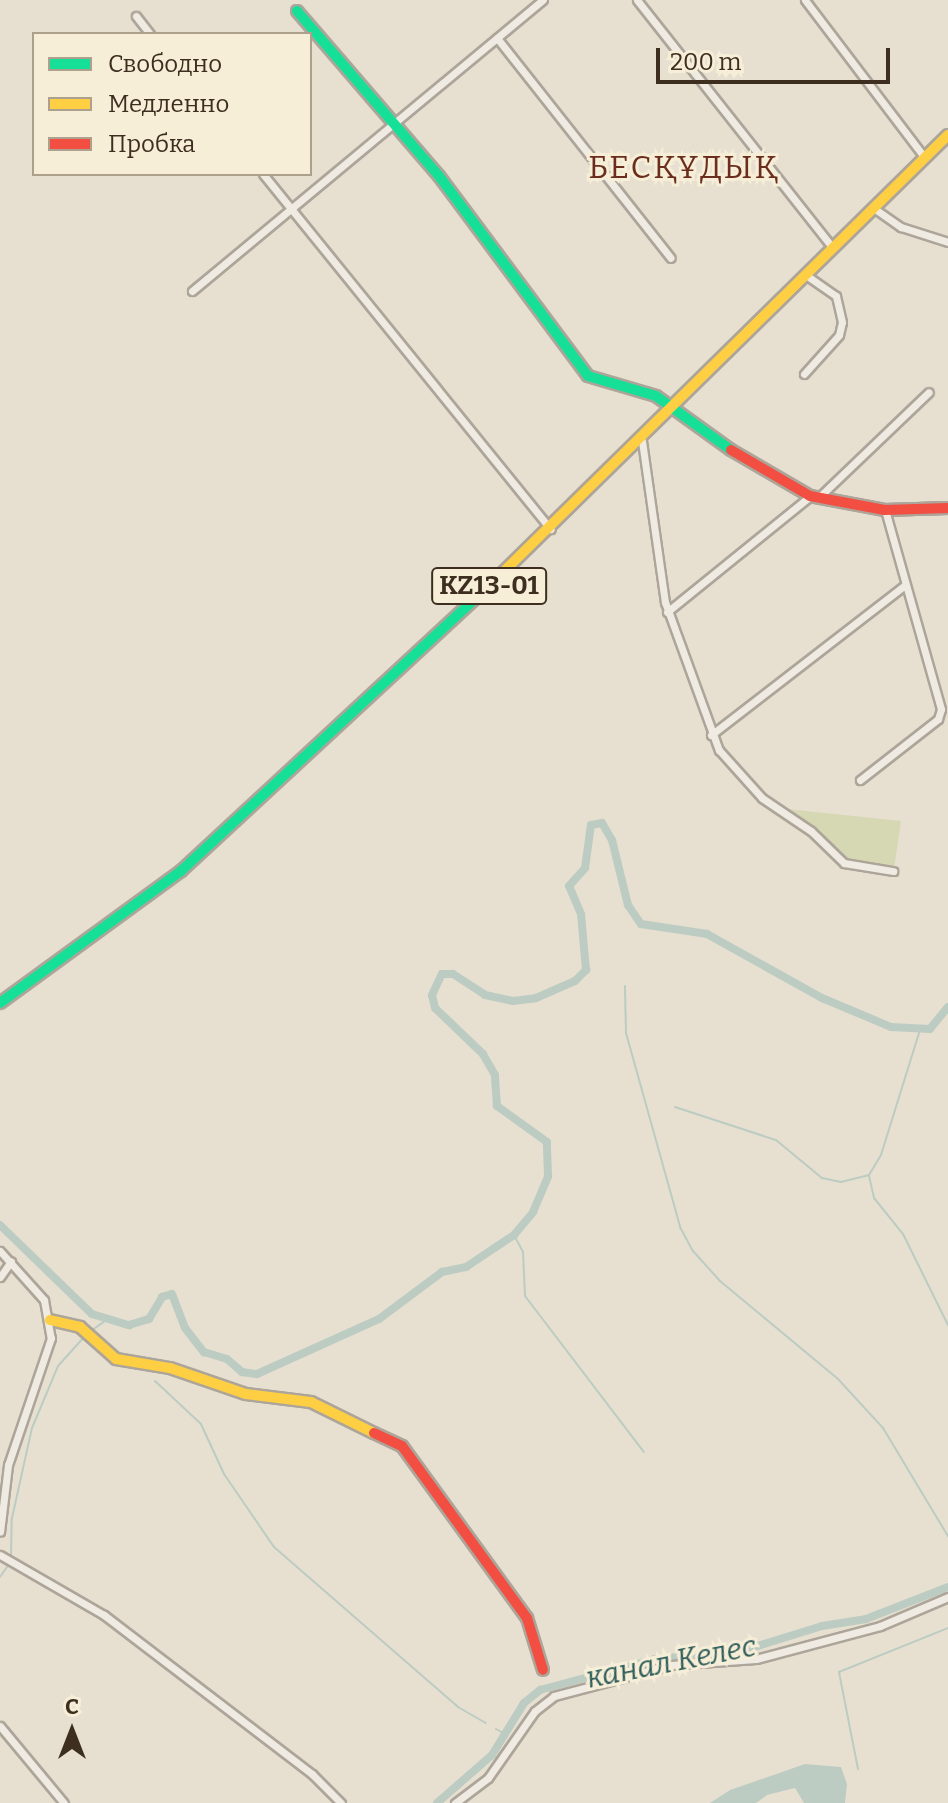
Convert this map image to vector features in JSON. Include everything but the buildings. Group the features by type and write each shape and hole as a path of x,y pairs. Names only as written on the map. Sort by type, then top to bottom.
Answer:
{"main road":[{"path":"297,11 439,176 588,376 646,390 712,439 814,497 885,510 948,508"},
{"name":"KZ13-01","path":"0,1003 181,871 642,441 948,135"},
{"path":"50,1320 80,1327 116,1359 170,1368 246,1394 311,1402 402,1446 527,1618 543,1670"}],"street":[{"path":"192,291 543,0"},
{"path":"637,0 833,248"},
{"path":"805,0 925,159"},
{"path":"136,16 148,32"},
{"path":"497,38 671,258"},
{"path":"265,176 550,529"},
{"path":"874,208 901,227 948,242"},
{"path":"804,374 839,335 842,322 836,296 806,275"},
{"path":"667,612 814,497 929,392"},
{"path":"642,441 667,612 711,735 746,783 811,831 838,858 893,871"},
{"path":"860,780 940,714 885,510"},
{"path":"711,735 904,586"},
{"path":"0,1251 32,1281 50,1320 45,1366 8,1465 0,1532"},
{"path":"0,1277 11,1261"},
{"path":"0,1555 104,1615 312,1774 341,1803"},
{"path":"455,1803 488,1778 535,1711 554,1696 671,1665 756,1659 880,1626 948,1597"},
{"path":"0,1726 64,1803"}],"green space":[{"path":"787,809 901,821 894,869 840,858"}],"shaded area":[{"path":"805,1764 841,1767 847,1784 845,1803 804,1803 795,1788 767,1795 756,1803 710,1803 730,1790"}],"waterway":[{"path":"0,1225 92,1314 129,1325 149,1319 162,1297 172,1294 185,1328 204,1352 227,1359 242,1372 257,1374 379,1319 442,1272 466,1267 514,1235 533,1212 548,1176 547,1142 497,1106 495,1075 483,1054 435,1008 432,995 442,974 453,974 485,995 513,1001 536,998 575,981 586,970 581,914 569,886 585,868 591,825 602,823 612,840 628,905 641,924 707,934 822,998 891,1027 930,1029 948,1007"},
{"path":"625,986 626,1033 680,1227 693,1251 720,1281 838,1379 883,1428 948,1536"},
{"path":"675,1107 776,1140 822,1178 841,1182 869,1175 881,1155 920,1030"},
{"path":"869,1176 874,1198 903,1234 948,1325"},
{"path":"514,1235 523,1252 525,1296 644,1452"},
{"path":"91,1331 106,1320"},
{"path":"11,1557 12,1518 32,1428 58,1366 83,1338"},
{"path":"155,1381 201,1424 224,1474 274,1547 458,1707 486,1723"},
{"path":"0,1577 9,1564"},
{"name":"канал Келес","path":"437,1803 492,1755 524,1703 540,1690 655,1659 738,1652 822,1626 866,1619 948,1587"},
{"path":"858,1769 839,1672 948,1628"},
{"path":"496,1729 505,1734"}],"traffic: fast":[{"path":"297,11 439,176 588,376 656,396 731,450"},
{"path":"0,1003 181,871 493,582"}],"traffic: slow":[{"path":"493,582 948,135"},
{"path":"50,1320 80,1327 116,1359 170,1368 246,1394 311,1402 374,1433"}],"traffic: jam":[{"path":"731,450 810,496 885,510 948,508"},
{"path":"374,1433 402,1446 527,1618 543,1670"}],"district":[{"name":"БЕСҚҰДЫҚ","path":"684,167"}]}
